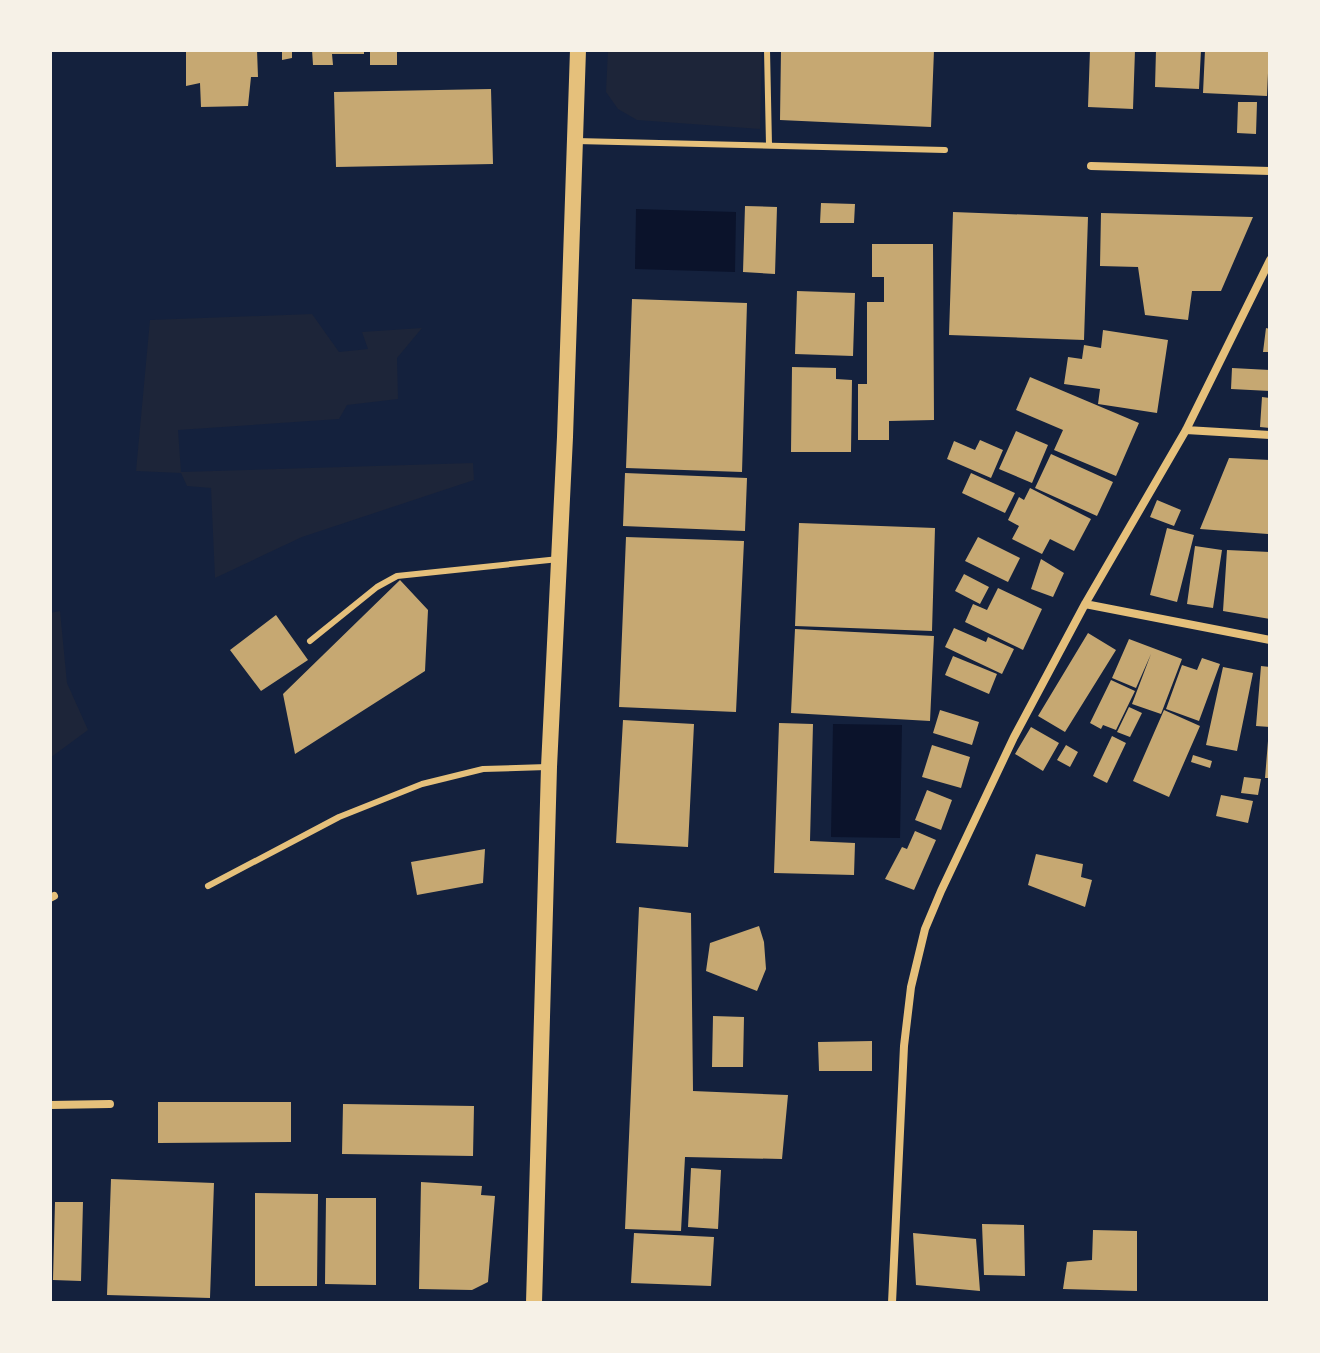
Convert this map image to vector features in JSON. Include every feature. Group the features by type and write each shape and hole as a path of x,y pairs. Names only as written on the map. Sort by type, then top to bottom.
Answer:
{"main road":[{"path":"534,1303 549,767 578,50"}],"street":[{"path":"1091,166 1270,171"},
{"path":"892,1303 904,1046 919,950 941,891 1007,751 1085,604 1186,430 1270,260"},
{"path":"1186,430 1270,435"},
{"path":"1085,604 1270,640"},
{"path":"50,1105 110,1104"}],"lane":[{"path":"767,50 769,145"},
{"path":"574,141 945,150"},
{"path":"310,641 377,587 397,576 559,559"},
{"path":"208,886 339,817 422,784 483,769 549,767"}],"shaded area":[{"path":"608,50 762,50 760,129 637,120 618,109 606,92"},
{"path":"636,209 736,212 735,272 635,269"},
{"path":"312,314 339,352 368,349 362,332 422,328 397,358 398,399 347,405 339,419 178,430 181,472 473,463 474,480 302,537 215,578 211,488 187,486 181,473 136,471 150,320"},
{"path":"60,611 67,683 88,730 50,758 50,613"},
{"path":"833,724 902,725 900,838 831,837"}],"building":[{"path":"186,50 257,50 258,77 251,77 248,106 201,107 200,83 186,86"},
{"path":"282,50 292,50 292,58 282,60"},
{"path":"312,50 364,50 364,54 332,54 333,65 313,65"},
{"path":"370,50 397,50 397,65 370,65"},
{"path":"781,50 934,50 931,127 780,120"},
{"path":"1090,50 1135,50 1133,109 1088,107"},
{"path":"1156,50 1201,50 1199,89 1155,87"},
{"path":"1205,50 1269,50 1267,96 1203,93"},
{"path":"491,89 493,164 336,167 334,92"},
{"path":"1238,102 1257,102 1256,134 1237,133"},
{"path":"821,203 855,204 854,223 820,223"},
{"path":"745,206 777,207 775,274 743,272"},
{"path":"953,212 1088,217 1084,340 949,335"},
{"path":"1101,213 1253,217 1221,291 1192,291 1188,320 1145,315 1138,267 1100,266"},
{"path":"872,244 933,244 934,420 889,421 889,440 858,440 858,384 867,384 867,302 884,302 884,277 872,277"},
{"path":"797,291 855,293 853,356 795,354"},
{"path":"632,299 747,303 742,472 626,468"},
{"path":"1266,328 1270,329 1270,352 1263,352"},
{"path":"1103,330 1168,340 1157,413 1098,404 1100,389 1064,384 1068,357 1082,359 1084,345 1101,348"},
{"path":"792,367 836,368 836,379 852,380 851,452 791,452"},
{"path":"1232,368 1270,370 1270,391 1231,389"},
{"path":"1030,377 1139,423 1116,476 1054,450 1063,430 1016,410"},
{"path":"1262,397 1270,398 1270,428 1260,427"},
{"path":"1016,431 1048,445 1032,483 999,469"},
{"path":"980,440 1003,450 991,478 947,459 954,441 975,450"},
{"path":"1051,454 1113,482 1097,516 1035,488"},
{"path":"1229,458 1270,460 1268,534 1200,529"},
{"path":"625,473 747,478 745,531 623,526"},
{"path":"971,473 1015,493 1005,513 962,493"},
{"path":"1030,488 1091,519 1074,551 1050,539 1042,554 1012,539 1019,526 1008,520 1019,497 1024,500"},
{"path":"1157,500 1181,510 1174,526 1150,517"},
{"path":"799,523 935,528 932,631 795,626"},
{"path":"1167,528 1194,535 1177,602 1150,595"},
{"path":"626,537 744,541 736,712 619,707"},
{"path":"978,537 1020,558 1008,582 965,561"},
{"path":"1195,546 1222,550 1213,608 1187,604"},
{"path":"1227,550 1270,552 1270,619 1223,611"},
{"path":"1041,559 1064,573 1053,597 1031,589"},
{"path":"964,574 989,587 980,604 955,591"},
{"path":"400,580 428,610 425,671 295,754 283,694"},
{"path":"998,588 1042,609 1023,650 965,622 973,604 987,610"},
{"path":"276,615 308,660 261,691 230,650"},
{"path":"954,628 986,642 988,637 1014,649 1002,674 945,647"},
{"path":"795,629 934,636 930,721 791,713"},
{"path":"1088,633 1116,650 1065,732 1038,716"},
{"path":"1129,639 1182,659 1161,714 1132,704 1151,654 1136,688 1112,678"},
{"path":"953,656 997,674 989,694 945,675"},
{"path":"1202,658 1220,664 1199,721 1166,709 1182,665 1197,670"},
{"path":"1261,666 1270,667 1270,727 1256,726"},
{"path":"1223,667 1253,673 1237,751 1206,745"},
{"path":"1111,680 1135,691 1116,730 1103,725 1101,729 1090,723"},
{"path":"1129,707 1142,713 1130,737 1117,732"},
{"path":"940,710 979,722 972,745 933,733"},
{"path":"1164,710 1200,726 1169,797 1133,781"},
{"path":"623,720 694,724 688,847 616,843"},
{"path":"779,723 813,724 810,841 855,843 854,875 774,873"},
{"path":"1031,727 1059,743 1043,771 1015,754"},
{"path":"1112,736 1126,743 1107,783 1093,776"},
{"path":"1268,741 1270,778 1265,778"},
{"path":"932,745 970,757 961,788 922,777"},
{"path":"1066,745 1078,752 1070,767 1057,760"},
{"path":"1193,755 1212,761 1210,768 1191,762"},
{"path":"1244,777 1261,779 1258,795 1241,793"},
{"path":"927,790 952,800 941,830 915,820"},
{"path":"1221,795 1253,801 1248,823 1216,816"},
{"path":"915,831 936,840 914,890 885,879 902,847 907,849"},
{"path":"485,849 483,883 417,895 411,862"},
{"path":"1036,854 1083,864 1081,877 1092,880 1085,907 1028,885"},
{"path":"639,907 691,913 693,1091 788,1095 782,1159 685,1157 681,1231 625,1229"},
{"path":"759,926 766,969 757,991 706,971 710,943"},
{"path":"713,1016 744,1017 743,1067 712,1067"},
{"path":"872,1041 872,1071 819,1071 818,1042"},
{"path":"158,1102 291,1102 291,1142 158,1143"},
{"path":"343,1104 474,1106 473,1156 342,1154"},
{"path":"691,1168 721,1170 718,1229 688,1227"},
{"path":"111,1179 214,1183 210,1298 107,1295"},
{"path":"421,1182 482,1186 481,1195 495,1196 488,1282 472,1290 419,1289"},
{"path":"255,1193 318,1194 317,1286 255,1286"},
{"path":"326,1198 376,1198 376,1285 325,1284"},
{"path":"55,1202 83,1202 81,1281 53,1280"},
{"path":"982,1224 1024,1225 1025,1276 984,1275"},
{"path":"1093,1230 1137,1231 1137,1291 1063,1289 1067,1262 1092,1260"},
{"path":"634,1233 714,1237 711,1286 631,1283"},
{"path":"913,1233 976,1239 980,1291 916,1285"}]}
